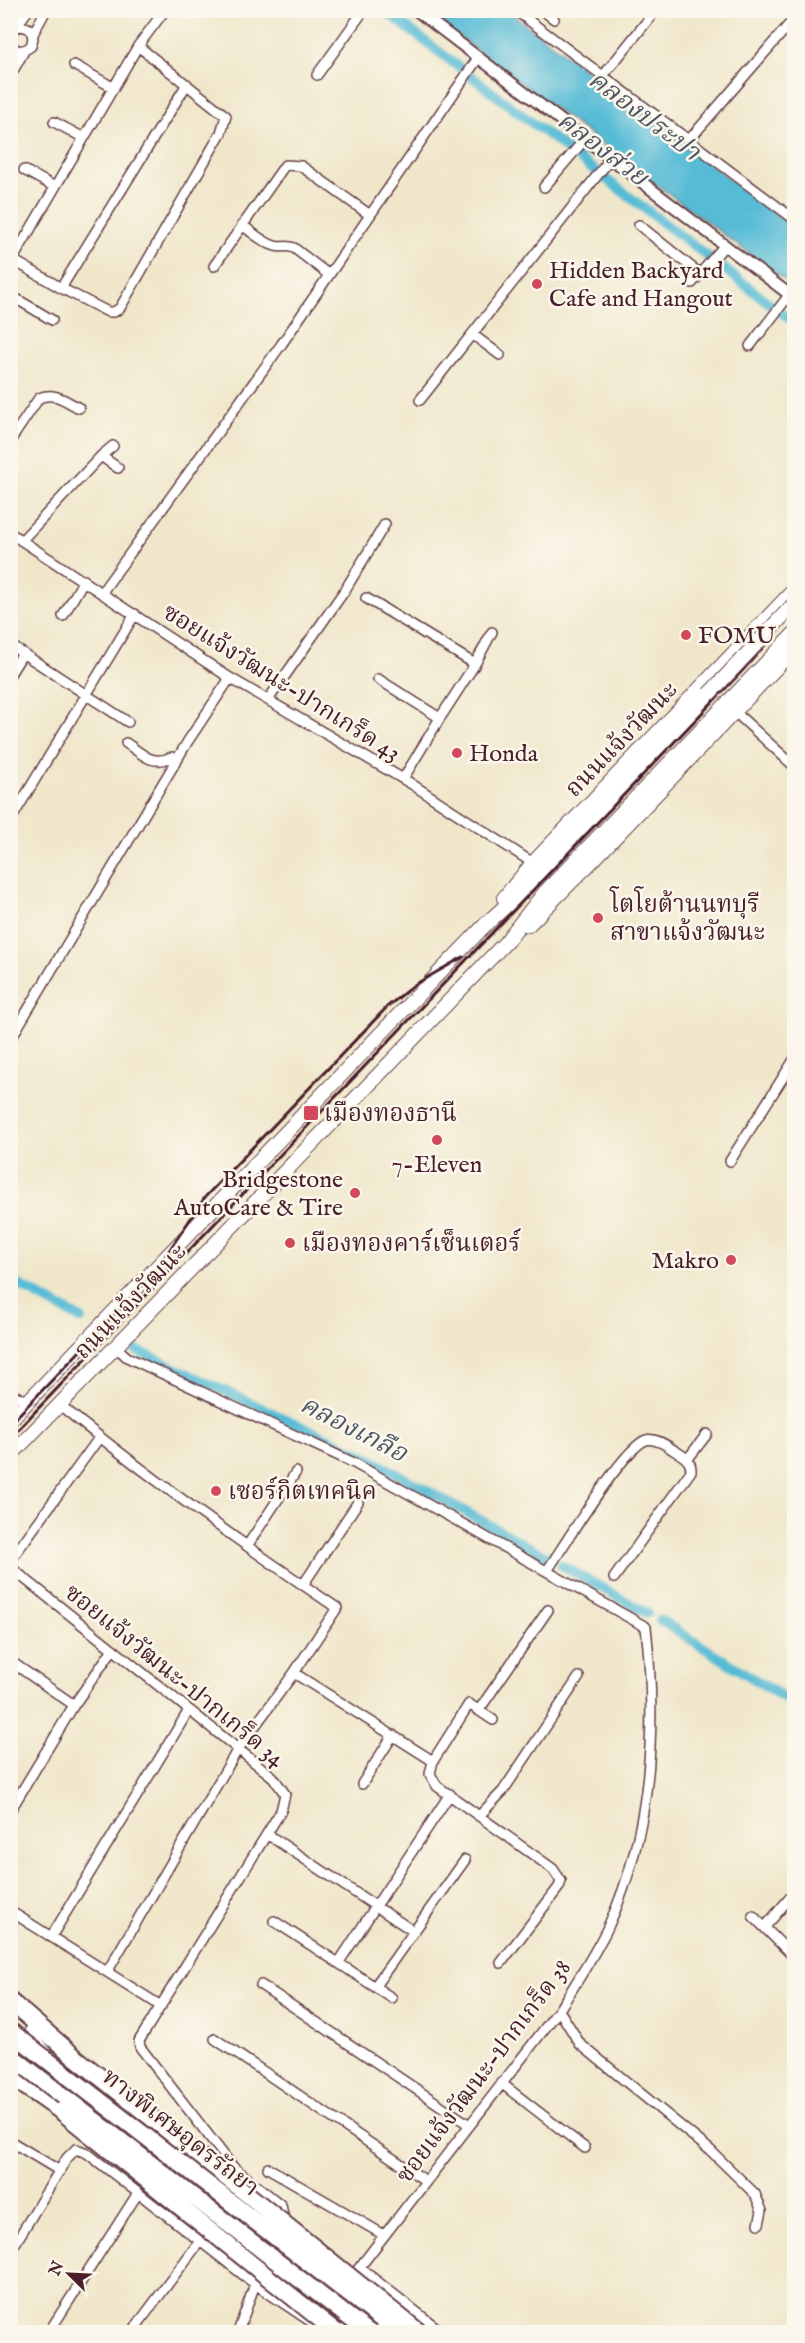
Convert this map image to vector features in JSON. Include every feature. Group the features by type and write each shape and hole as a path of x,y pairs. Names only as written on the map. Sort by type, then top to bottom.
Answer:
{"highway":[{"path":"16,2006 75,2057 418,2332"},
{"name":"ทางพิเศษอุดรรัถยา","path":"10,2031 314,2280"},
{"name":"ทางพิเศษอุดรรัถยา","path":"10,2053 314,2280"},
{"path":"10,2076 61,2111 336,2332"},
{"path":"314,2280 368,2332"},
{"path":"314,2280 398,2332"}],"main road":[{"name":"ถนนแจ้งวัฒนะ","path":"486,924 533,863 795,590"},
{"name":"ถนนแจ้งวัฒนะ","path":"10,1420 486,924 533,881 795,604"},
{"path":"773,613 783,609 795,614"},
{"name":"ถนนแจ้งวัฒนะ","path":"729,709 795,634"},
{"name":"ถนนแจ้งวัฒนะ","path":"10,1456 117,1348 505,943 545,892 729,709 795,649"}],"street":[{"path":"13,30 28,10"},
{"path":"10,76 24,51 33,42 33,34 46,10"},
{"path":"138,46 221,110 226,116 226,122 120,308 114,312 108,312 12,262 138,46 165,10"},
{"path":"317,75 364,10"},
{"path":"416,10 476,62 790,298 750,346"},
{"path":"515,10 795,219"},
{"path":"542,10 554,19"},
{"path":"603,76 656,10"},
{"path":"689,140 795,19"},
{"path":"13,30 27,27 33,34"},
{"path":"10,45 15,50 24,51"},
{"path":"102,592 330,275 476,62"},
{"path":"74,65 114,88"},
{"path":"61,288 187,84"},
{"path":"54,122 84,138"},
{"path":"544,187 582,143"},
{"path":"420,400 608,162"},
{"path":"214,266 282,168 293,164 301,166 370,215"},
{"path":"24,170 56,187"},
{"path":"242,225 270,244 294,248 330,275"},
{"path":"639,225 704,270"},
{"path":"692,283 723,249"},
{"path":"10,296 52,320"},
{"path":"472,334 500,355"},
{"path":"10,441 39,398 45,395 57,397 78,408"},
{"path":"22,540 113,446"},
{"path":"101,456 118,468"},
{"path":"268,700 345,590 385,524"},
{"name":"ซอยแจ้งวัฒนะ-ปากเกร็ด 43","path":"10,533 230,678 403,779 533,863"},
{"path":"63,616 84,580"},
{"path":"366,598 475,664"},
{"path":"12,815 135,614"},
{"path":"403,779 475,664 492,632"},
{"path":"10,645 128,722"},
{"path":"10,674 23,653"},
{"path":"10,1040 178,759 230,678"},
{"path":"378,679 440,718"},
{"path":"729,709 795,766"},
{"path":"126,743 154,761 172,757 178,759"},
{"path":"730,1161 795,1060"},
{"name":"ซอยแจ้งวัฒนะ-ปากเกร็ด 38","path":"117,1348 127,1357 354,1463 646,1627 651,1680 647,1782 639,1830 628,1874 608,1926 585,1970 559,2010 468,2124 360,2268 322,2313"},
{"path":"10,1393 28,1402"},
{"path":"60,1405 99,1438 246,1546 337,1608 294,1673 238,1749 107,1972"},
{"path":"687,1460 707,1434"},
{"path":"10,1561 99,1438"},
{"path":"547,1572 595,1498 630,1452 645,1440 652,1439 676,1451 687,1460 691,1471 614,1578"},
{"path":"246,1546 296,1472"},
{"path":"303,1585 358,1502"},
{"name":"ซอยแจ้งวัฒนะ-ปากเกร็ด 34","path":"10,1567 273,1777 285,1794 281,1811 139,2041 140,2047 233,2167 281,2205 283,2215 276,2225"},
{"path":"479,1710 548,1610"},
{"path":"10,1811 74,1705 113,1649"},
{"path":"10,1661 74,1705"},
{"path":"294,1673 433,1761"},
{"path":"480,1815 502,1791 579,1677"},
{"path":"493,1720 469,1704 433,1761 430,1774 437,1786 553,1869 561,1881 559,1887 501,1963"},
{"path":"51,1937 189,1710"},
{"path":"362,1784 393,1736"},
{"path":"339,1962 450,1794"},
{"path":"267,1834 413,1932"},
{"path":"375,1986 465,1860"},
{"path":"765,1927 795,1893"},
{"path":"10,1911 161,2006"},
{"path":"753,1916 795,1957"},
{"path":"274,1921 392,1998"},
{"path":"261,1985 468,2124"},
{"path":"10,2053 28,2038 30,2030 29,2022 16,2006"},
{"path":"559,2010 580,2044 710,2151 755,2194 762,2211 759,2224"},
{"path":"30,2030 43,2049 276,2225 286,2234 306,2262 314,2280"},
{"path":"215,2039 426,2181"},
{"path":"10,2062 63,2099 109,2124 229,2215 237,2226 260,2244 314,2280 333,2299 377,2332"},
{"path":"501,2084 585,2148"},
{"path":"10,2141 60,2171"},
{"path":"10,2252 67,2158 76,2149 87,2153 255,2284 313,2323 322,2313 347,2332"},
{"path":"268,2168 384,2235"},
{"path":"49,2332 138,2193"},
{"path":"238,2270 276,2225"},
{"path":"132,2332 200,2241"},
{"path":"360,2268 442,2332"},
{"path":"238,2332 255,2284"}],"water":[{"name":"คลองประปา","path":"424,11 508,11 794,228 794,287"}],"waterway":[{"name":"คลองส่วย","path":"384,10 794,322"},
{"name":"คลองเกลือ","path":"10,1280 81,1319"},
{"name":"คลองเกลือ","path":"136,1350 359,1453 547,1557"},
{"name":"คลองเกลือ","path":"561,1565 647,1613"},
{"name":"คลองเกลือ","path":"660,1620 794,1704"}],"railway":[{"path":"10,1438 743,670 794,612"},
{"path":"10,1424 151,1277 206,1196 387,1007 414,985 463,957"}],"place":[{"name":"Hidden Backyard Cafe and Hangout","path":"537,284"},
{"name":"FOMU","path":"686,635"},
{"name":"Honda","path":"457,753"},
{"name":"โตโยต้านนทบุรี สาขาแจ้งวัฒนะ","path":"598,918"},
{"name":"เมืองทองธานี","path":"311,1113"},
{"name":"7-Eleven","path":"437,1140"},
{"name":"Bridgestone AutoCare & Tire","path":"355,1193"},
{"name":"เมืองทองคาร์เซ็นเตอร์","path":"290,1243"},
{"name":"Makro","path":"731,1260"},
{"name":"เซอร์กิตเทคนิค","path":"216,1491"}]}
